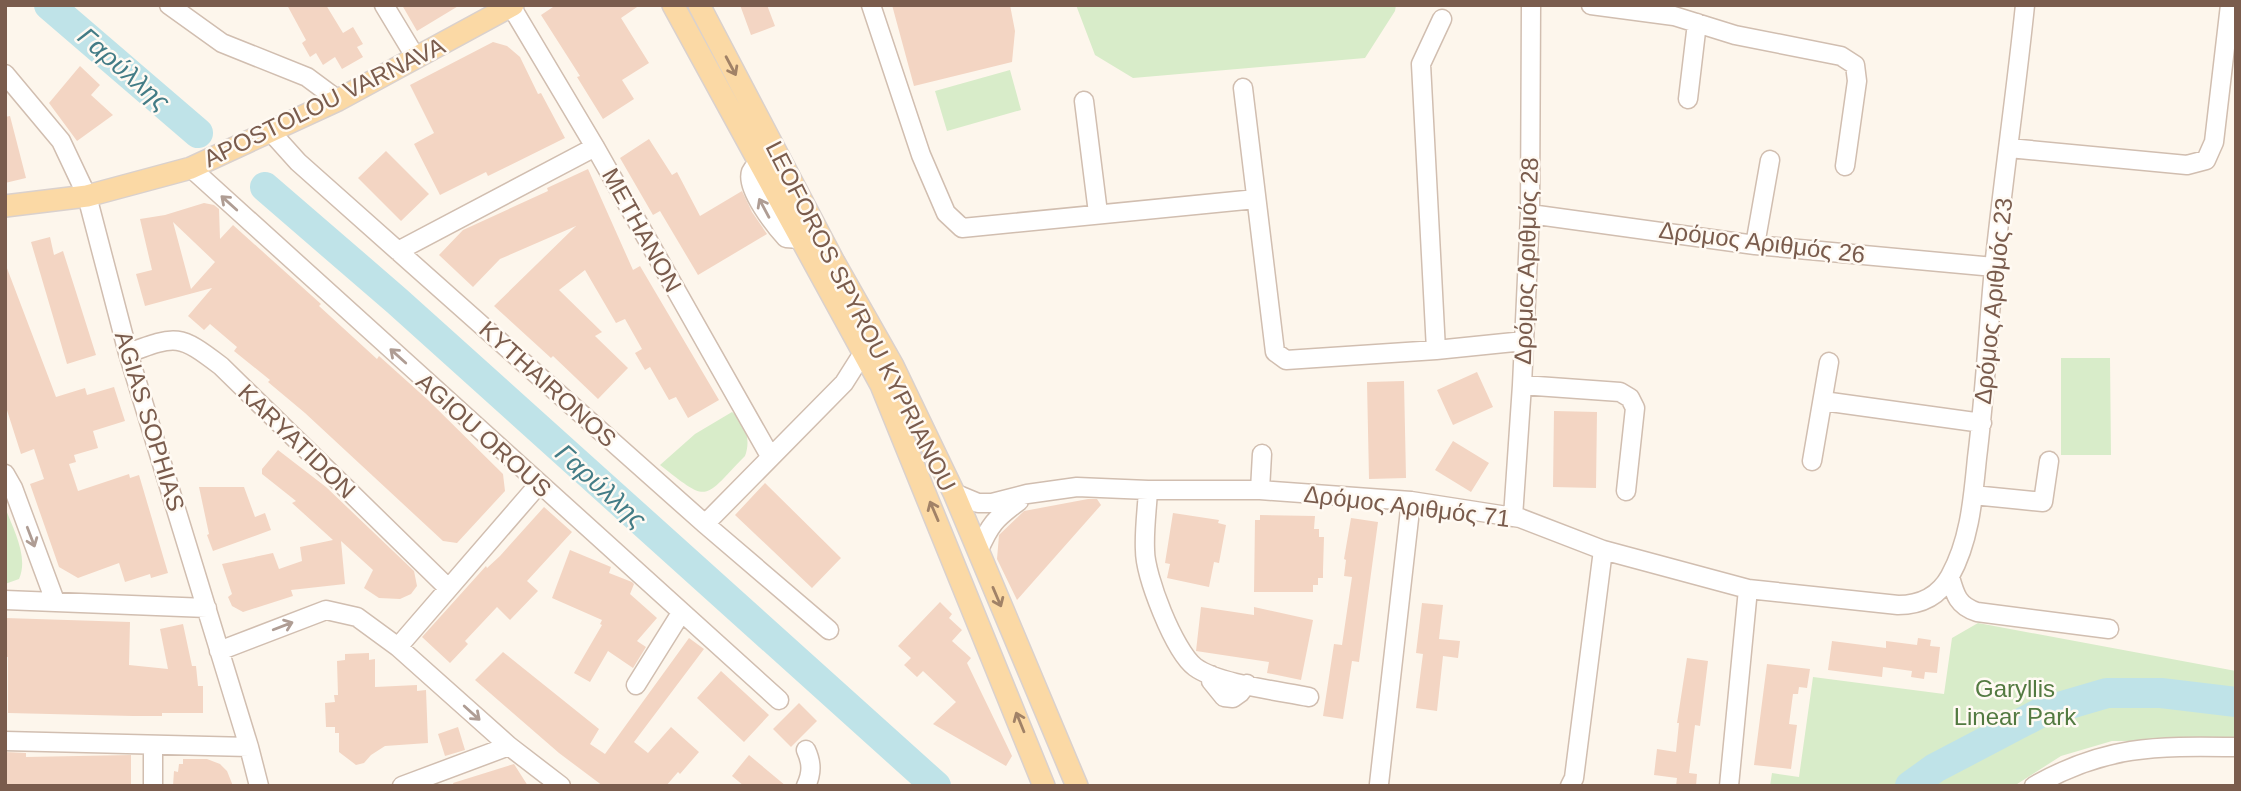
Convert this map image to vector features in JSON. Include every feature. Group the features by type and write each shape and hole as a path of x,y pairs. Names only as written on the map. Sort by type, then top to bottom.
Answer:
{"main road":[{"name":"LEOFOROS SPYROU KYPRIANOU","path":"673,5 881,385 1044,786"},
{"name":"LEOFOROS SPYROU KYPRIANOU","path":"699,5 834,262 892,366 954,493 1077,786"},
{"name":"APOSTOLOU VARNAVA","path":"5,206 87,196 191,168 338,100 512,6"}],"street":[{"path":"169,5 222,43 307,77 338,100"},
{"path":"384,5 416,58"},
{"path":"871,5 921,155 946,213 961,228 1256,199"},
{"name":"Δρόμος Αριθμός 28","path":"1513,517 1530,214 1531,5"},
{"path":"1591,5 1652,12 1735,35 1841,56 1855,65 1857,81 1845,166"},
{"name":"Δρόμος Αριθμός 23","path":"1945,583 1962,547 1973,495 1982,423 1994,267 2025,5"},
{"path":"2010,148 2187,165 2206,160 2214,142 2230,5"},
{"name":"METHANON","path":"512,6 770,456"},
{"path":"1436,350 1421,64 1442,19"},
{"path":"1688,100 1697,23"},
{"name":"AGIAS SOPHIAS","path":"5,74 61,141 87,196 128,353 259,786"},
{"path":"1243,88 1275,352 1286,360 1524,341"},
{"path":"1084,101 1098,213"},
{"name":"KYTHAIRONOS","path":"271,132 298,162 705,524 829,630"},
{"path":"398,250 595,147"},
{"path":"1755,244 1770,160"},
{"name":"AGIOU OROUS","path":"191,168 779,700"},
{"name":"Δρόμος Αριθμός 26","path":"1530,214 1755,244 1994,267"},
{"name":"KARYATIDON","path":"128,353 165,340 181,340 194,345 221,366 447,587"},
{"path":"705,524 844,383 863,353"},
{"path":"1812,461 1829,362"},
{"path":"844,383 864,380 881,385"},
{"path":"1522,385 1619,392 1630,398 1635,408 1626,491"},
{"path":"1823,401 1982,423"},
{"path":"1261,490 1262,454"},
{"path":"1973,495 2042,511 2049,461"},
{"path":"5,474 13,488 55,601"},
{"path":"398,647 447,587 539,484"},
{"name":"Δρόμος Αριθμός 71","path":"954,493 978,503 992,503 1027,494 1077,487 1261,490 1411,501 1513,517 1603,550 1748,589 1907,605 1917,604 1945,583"},
{"path":"1148,490 1144,551 1152,584 1167,622 1184,654 1195,667 1211,675 1309,696"},
{"name":"Δρόμος Αριθμός 71","path":"978,552 987,530 998,516 1027,494"},
{"path":"1379,784 1411,501"},
{"path":"1570,786 1574,778 1603,550"},
{"path":"1945,583 1965,608 1977,612 2109,629"},
{"path":"1729,786 1748,589"},
{"path":"5,600 207,608"},
{"path":"219,651 326,610 358,617 398,647 509,746 561,786"},
{"path":"636,685 681,613"},
{"path":"5,741 249,747"},
{"path":"153,746 153,786"},
{"path":"402,786 509,746"},
{"path":"2034,786 2066,768 2098,756 2161,746 2236,747"},
{"path":"806,750 811,775 806,786"}],"green space":[{"path":"1076,5 1396,5 1395,11 1365,58 1133,78 1095,55"},
{"path":"1010,70 1021,110 947,131 935,91"},
{"path":"2061,358 2110,358 2111,455 2061,455"},
{"path":"732,412 744,426 747,450 745,456 712,488 705,492 698,491 660,465 695,434"},
{"path":"5,507 19,543 22,570 19,579 5,584"},
{"name":"Garyllis Linear Park","path":"1978,623 2236,671 2236,741 2112,741 2061,756 2014,786 1770,786 1772,773 1799,777 1813,677 1944,694 1952,638"}],"building":[{"path":"287,5 326,5 343,33 353,27 363,44 357,47 363,57 342,69 335,57 323,65 316,53 310,57 302,43 306,40"},
{"path":"402,5 460,5 417,31"},
{"path":"556,5 640,5 621,18 649,63 622,80 634,99 603,119 577,77 580,76 541,15"},
{"path":"740,5 767,5 775,26 751,35"},
{"path":"892,5 1010,5 1015,31 1012,62 914,86"},
{"path":"493,42 507,46 520,57 538,94 541,93 565,138 488,176 486,172 440,195 414,144 434,133 410,85"},
{"path":"80,66 100,85 91,95 113,115 77,141 49,103"},
{"path":"10,116 26,178 5,183 5,117"},
{"path":"649,139 672,175 677,172 700,216 742,191 767,234 698,275 660,211 653,215 620,158"},
{"path":"386,151 429,194 401,221 358,178"},
{"path":"588,169 633,270 640,266 719,400 688,418 676,397 669,400 650,367 645,370 635,353 642,349 625,319 616,323 585,270 559,290 602,332 595,336 628,368 598,399 494,306 576,226 500,259 473,287 439,255 463,230 548,191 547,188"},
{"path":"204,203 214,205 219,209 220,239 233,225 321,304 319,306 377,359 379,356 428,400 503,474 505,491 457,543 443,541 268,382 270,380 234,351 237,347 210,324 204,330 188,316 212,288 145,306 136,274 152,270 140,219 165,215","holes":["173,222 215,262 191,289"]},
{"path":"50,237 54,255 63,251 96,355 67,364 31,242"},
{"path":"5,263 56,397 85,388 87,395 114,387 125,421 93,431 98,448 74,455 76,462 69,464 78,491 129,474 130,478 139,475 168,573 151,578 150,574 125,582 119,563 78,578 59,567 30,484 44,479 34,449 21,454 5,404"},
{"path":"1477,372 1493,407 1453,425 1437,390"},
{"path":"1404,381 1406,478 1369,479 1367,382"},
{"path":"1554,411 1597,412 1596,488 1553,487"},
{"path":"1453,441 1489,463 1471,492 1435,470"},
{"path":"278,450 326,487 414,571 417,586 411,594 400,599 379,598 364,588 373,570 341,541 345,584 291,590 293,596 243,612 232,606 228,597 232,594 222,564 273,553 279,569 302,561 300,547 333,540 292,503 296,501 262,474 262,469"},
{"path":"765,483 841,558 812,588 735,515"},
{"path":"199,487 244,487 255,517 265,513 271,530 213,551 207,535 209,534"},
{"path":"1097,499 1101,505 1017,600 997,559 999,535 1024,511"},
{"path":"544,507 572,532 527,581 538,591 510,620 497,607 465,641 468,644 450,663 422,637"},
{"path":"1173,513 1219,520 1218,523 1226,525 1219,563 1214,562 1209,587 1167,578 1170,564 1165,563"},
{"path":"1260,515 1315,516 1314,529 1319,529 1319,537 1324,537 1323,578 1318,578 1318,585 1313,585 1313,592 1254,592 1255,520 1260,520"},
{"path":"1351,518 1378,522 1359,662 1352,661 1343,719 1323,716 1334,644 1342,645 1352,577 1344,576"},
{"path":"570,550 611,567 609,573 632,582 634,584 630,594 657,618 637,641 646,647 633,668 608,651 590,682 574,673 602,625 602,620 552,598"},
{"path":"940,602 952,614 949,618 962,630 952,641 971,658 967,663 1012,756 1006,766 933,724 956,702 923,671 917,677 904,665 911,658 898,646"},
{"path":"1422,603 1443,605 1439,639 1460,641 1458,658 1443,656 1437,711 1416,708 1423,654 1416,653"},
{"path":"1201,607 1254,615 1254,607 1313,620 1301,680 1267,673 1269,662 1196,651"},
{"path":"5,618 130,622 129,665 168,669 160,629 183,624 192,666 196,666 198,686 203,686 203,713 133,716 8,713"},
{"path":"689,638 704,649 634,742 648,753 671,727 699,752 666,786 603,786 559,753 475,680 503,652 599,729 590,744 605,754"},
{"path":"1918,638 1931,640 1930,646 1940,647 1937,673 1925,672 1924,679 1911,677 1912,671 1883,667 1882,677 1828,670 1832,641 1886,648 1886,641 1917,645"},
{"path":"369,653 369,660 375,659 375,687 417,685 417,691 426,690 428,743 385,746 364,763 356,765 339,752 339,733 335,733 335,727 326,727 325,703 335,702 334,695 338,695 337,661 345,660 345,654"},
{"path":"1687,658 1708,661 1700,726 1695,725 1689,773 1697,774 1696,786 1676,786 1677,778 1654,775 1657,749 1676,752 1677,723"},
{"path":"1767,664 1810,669 1807,688 1799,687 1798,694 1793,694 1789,724 1797,725 1791,769 1754,765"},
{"path":"721,671 769,715 744,742 697,698"},
{"path":"799,703 817,721 791,747 773,729"},
{"path":"458,727 465,750 445,756 438,734"},
{"path":"5,752 26,753 26,757 131,755 131,786 5,786"},
{"path":"749,755 786,786 744,786 732,776"},
{"path":"183,759 207,759 220,764 227,771 233,786 173,786 174,771 178,772"},
{"path":"514,764 528,786 454,786 453,783"}],"waterway":[{"name":"Γαρύλλης","path":"49,5 198,133"},
{"name":"Γαρύλλης","path":"265,187 397,301 936,786"},
{"name":"Γαρύλλης","path":"1910,786 1935,768 2042,712 2107,693 2161,693 2236,702"}]}
